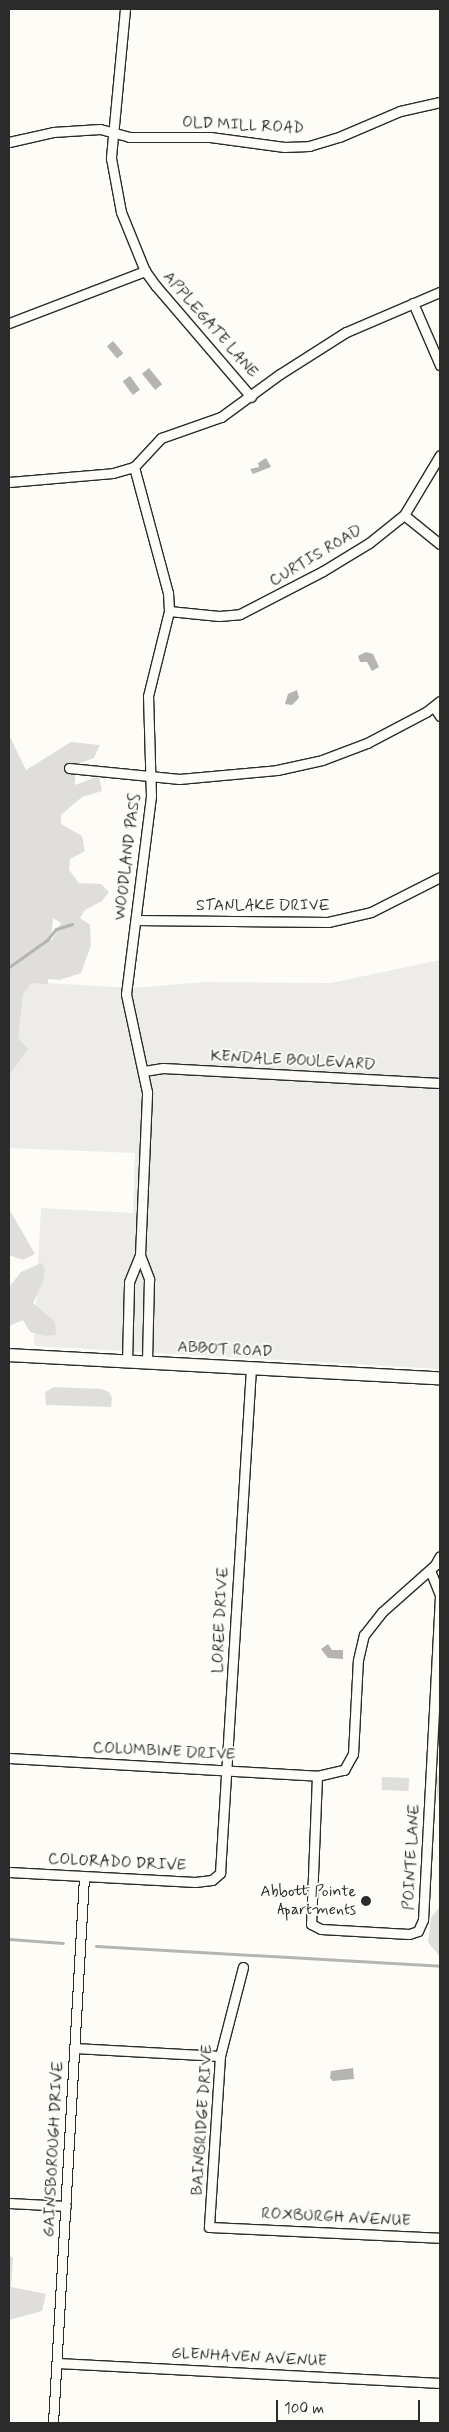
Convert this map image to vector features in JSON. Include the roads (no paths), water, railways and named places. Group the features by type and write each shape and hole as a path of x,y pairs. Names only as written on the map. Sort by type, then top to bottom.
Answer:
{"main road":[{"name":"ABBOT ROAD","path":"9,1355 440,1378"}],"street":[{"name":"APPLEGATE LANE","path":"124,9 111,158 121,212 145,271 162,295 252,397"},
{"name":"OLD MILL ROAD","path":"9,142 78,129 100,129 112,134 129,137 210,137 284,147 309,146 339,137 400,111 440,102"},
{"path":"9,323 145,271"},
{"path":"9,482 113,473 134,467 161,438 222,417 252,397 280,374 346,332 440,292"},
{"path":"413,303 440,365"},
{"name":"CURTIS ROAD","path":"169,611 219,616 240,614 258,607 368,543 404,515 440,455"},
{"name":"WOODLAND PASS","path":"127,1361 129,1282 140,1255 147,1092 144,1071 128,1015 126,994 152,775 147,736 148,696 169,611 168,593 134,467"},
{"path":"404,515 440,544"},
{"path":"68,768 179,779 300,765 367,743 437,704 440,716"},
{"name":"STANLAKE DRIVE","path":"136,920 328,922 371,912 440,877"},
{"name":"KENDALE BOULEVARD","path":"144,1071 163,1068 440,1083"},
{"name":"WOODLAND PASS","path":"140,1255 149,1279 147,1362"},
{"name":"LOREE DRIVE","path":"220,1873 228,1770 251,1368"},
{"path":"317,1776 336,1773 350,1764 358,1660 364,1635 372,1622 430,1570 440,1556"},
{"name":"POINTE LANE","path":"317,1776 311,1924 321,1929 408,1934 418,1931 424,1920 440,1595 430,1570"},
{"name":"COLUMBINE DRIVE","path":"9,1758 317,1776"},
{"name":"COLORADO DRIVE","path":"9,1872 206,1882 220,1873"},
{"name":"GAINSBOROUGH DRIVE","path":"53,2423 84,1877"},
{"name":"BAINBRIDGE DRIVE","path":"231,2228 209,2227 220,2056 243,1967"},
{"path":"74,2048 220,2056"},
{"path":"9,2202 66,2206"},
{"name":"ROXBURGH AVENUE","path":"231,2228 440,2238"},
{"name":"GLENHAVEN AVENUE","path":"57,2363 440,2383"}],"waterway":[{"path":"9,967 47,940 56,929 72,924"},
{"path":"9,1939 63,1943"},
{"path":"96,1946 440,1966"}],"place":[{"name":"Abbott Pointe Apartments","path":"366,1901"}]}
